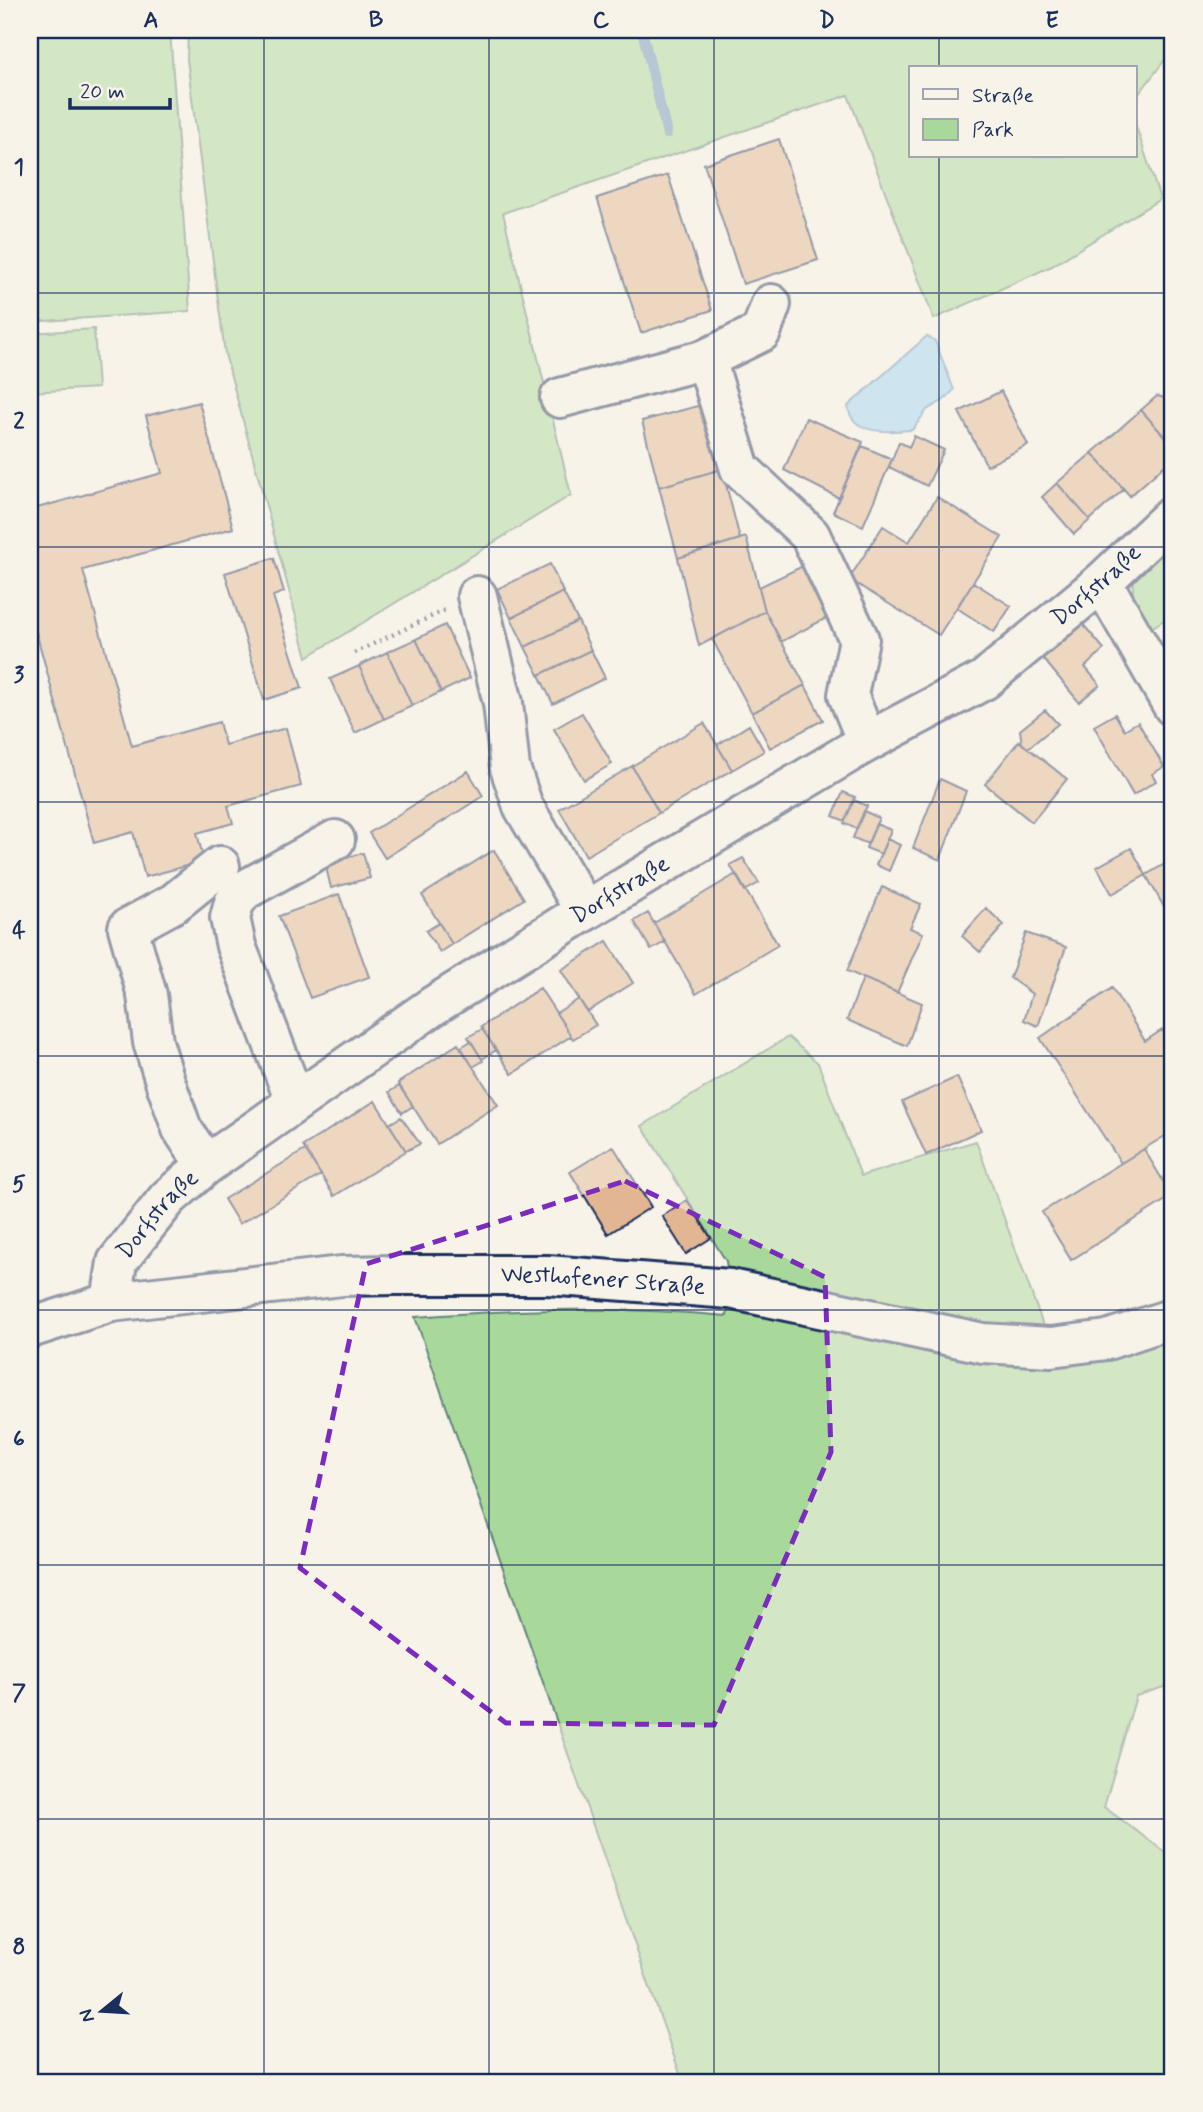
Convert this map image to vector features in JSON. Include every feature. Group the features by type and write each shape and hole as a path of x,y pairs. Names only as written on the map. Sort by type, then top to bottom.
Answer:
{"street":[{"path":"560,398 706,359 761,332 771,304"},
{"path":"706,359 740,470 810,535 859,639 848,695 867,742"},
{"name":"Dorfstraße","path":"111,1302 117,1262 168,1198 206,1165 433,1006 585,911 867,742 984,680 1102,582 1173,515"},
{"path":"1102,582 1173,706"},
{"path":"477,596 502,703 510,768 523,806 585,911"},
{"path":"295,1101 236,946 230,918 234,903 243,891 335,840"},
{"path":"206,1165 183,1129 165,1081 153,1042 147,995 128,928 174,903 220,866"},
{"name":"Westhofener Straße","path":"30,1328 111,1302 342,1276 547,1275 730,1289 983,1343 1037,1346 1107,1340 1173,1318"}],"path":[{"path":"354,653 477,596"}],"highlighted area":[{"path":"625,1181 825,1277 831,1452 714,1725 506,1723 300,1568 366,1264"}],"green space":[{"path":"30,30 170,30 190,311 30,322"},
{"path":"188,30 1173,30 1173,49 1136,98 1136,66 909,66 909,158 1136,158 1136,126 1160,199 1052,266 934,319 848,95 503,213 571,495 307,657 225,354 187,59"},
{"path":"94,329 98,388 30,392 30,333"},
{"path":"1173,536 1173,614 1150,629 1132,605 1134,572"},
{"path":"788,1037 818,1063 861,1176 976,1141 1051,1347 1173,1318 1173,1684 1136,1696 1104,1807 1173,1858 1173,2082 683,2082 415,1317 571,1310 727,1316 730,1289 726,1261 642,1126"}],"water":[{"path":"927,336 935,341 954,390 927,410 912,430 873,430 856,423 848,406"}],"building":[{"path":"779,139 818,260 743,284 704,164"},
{"path":"668,175 712,310 641,333 597,198"},
{"path":"1001,391 1028,445 987,466 959,412"},
{"path":"1157,396 1173,400 1173,446 1141,410"},
{"path":"199,402 233,528 83,570 132,746 219,722 225,745 286,728 301,786 228,806 233,823 197,833 204,861 145,877 133,832 94,843 30,610 30,510 162,473 146,416"},
{"path":"705,404 722,469 659,487 642,421"},
{"path":"1141,410 1173,446 1173,458 1130,496 1092,453"},
{"path":"806,418 863,442 839,498 784,470"},
{"path":"914,436 944,450 927,486 889,467 899,442 909,447"},
{"path":"862,446 892,459 863,526 833,512"},
{"path":"1092,453 1124,489 1090,520 1057,483"},
{"path":"722,469 740,539 678,558 659,487"},
{"path":"1057,483 1090,520 1074,534 1042,497"},
{"path":"937,497 1002,537 939,635 849,579 883,526 909,542"},
{"path":"746,537 765,611 699,646 678,558"},
{"path":"274,558 284,592 273,596 302,688 264,700 225,573"},
{"path":"550,564 563,592 511,618 497,589"},
{"path":"805,565 832,615 781,642 765,611 759,587"},
{"path":"973,582 1011,606 994,632 957,608"},
{"path":"563,592 578,621 525,647 511,618"},
{"path":"765,611 805,685 752,713 712,639"},
{"path":"578,621 591,650 539,675 525,647"},
{"path":"1081,622 1104,649 1085,667 1100,685 1079,702 1041,656"},
{"path":"445,625 470,678 441,692 416,639"},
{"path":"416,639 441,692 412,706 387,652"},
{"path":"591,650 605,678 553,704 539,675"},
{"path":"387,652 412,706 384,719 359,666"},
{"path":"359,666 384,719 355,733 330,679"},
{"path":"805,685 823,720 770,748 752,713"},
{"path":"1045,710 1058,724 1028,748 1022,744 1020,730"},
{"path":"582,713 612,764 584,780 554,729"},
{"path":"1115,714 1124,730 1138,722 1164,767 1152,774 1156,781 1133,795 1094,726"},
{"path":"704,723 732,770 659,813 632,766"},
{"path":"749,725 764,751 732,770 717,745"},
{"path":"1019,741 1067,779 1032,822 985,784"},
{"path":"632,766 659,813 586,856 559,809"},
{"path":"468,771 483,796 385,858 369,833"},
{"path":"940,779 966,791 940,860 913,848"},
{"path":"843,792 855,797 845,821 833,816"},
{"path":"854,800 867,806 856,829 844,823"},
{"path":"864,811 879,818 868,844 853,838"},
{"path":"876,824 891,830 881,854 866,848"},
{"path":"887,839 900,845 889,871 876,865"},
{"path":"1131,848 1146,875 1112,894 1097,867"},
{"path":"494,850 524,899 452,944 422,895"},
{"path":"363,853 370,878 331,888 325,863"},
{"path":"743,858 759,883 745,891 730,865"},
{"path":"1173,859 1173,923 1146,875"},
{"path":"736,874 778,945 696,994 654,923"},
{"path":"882,887 921,904 910,928 923,933 897,993 847,971"},
{"path":"339,894 369,977 310,998 279,916"},
{"path":"986,908 1004,925 980,952 962,936"},
{"path":"648,913 665,942 651,950 634,921"},
{"path":"439,923 452,944 440,952 426,931"},
{"path":"1026,933 1066,947 1038,1026 1024,1020 1032,994 1010,978"},
{"path":"607,941 633,983 587,1012 561,970"},
{"path":"863,978 922,1003 907,1046 847,1020"},
{"path":"540,988 571,1036 512,1074 481,1027"},
{"path":"1112,988 1145,1041 1162,1030 1173,1046 1173,1131 1121,1163 1040,1038"},
{"path":"579,999 596,1025 573,1039 556,1013"},
{"path":"482,1029 496,1050 482,1059 468,1037"},
{"path":"471,1041 483,1061 473,1067 461,1047"},
{"path":"458,1044 498,1105 437,1144 398,1083"},
{"path":"957,1077 981,1130 926,1155 902,1102"},
{"path":"399,1086 413,1106 402,1113 389,1092"},
{"path":"375,1101 406,1151 334,1196 303,1146"},
{"path":"401,1117 420,1144 406,1151 389,1124"},
{"path":"613,1146 651,1207 608,1234 570,1172"},
{"path":"1144,1149 1172,1196 1071,1260 1042,1212"},
{"path":"305,1150 321,1175 239,1224 224,1199"},
{"path":"687,1200 711,1238 686,1254 662,1216"}],"waterway":[{"path":"642,30 667,134"}]}
